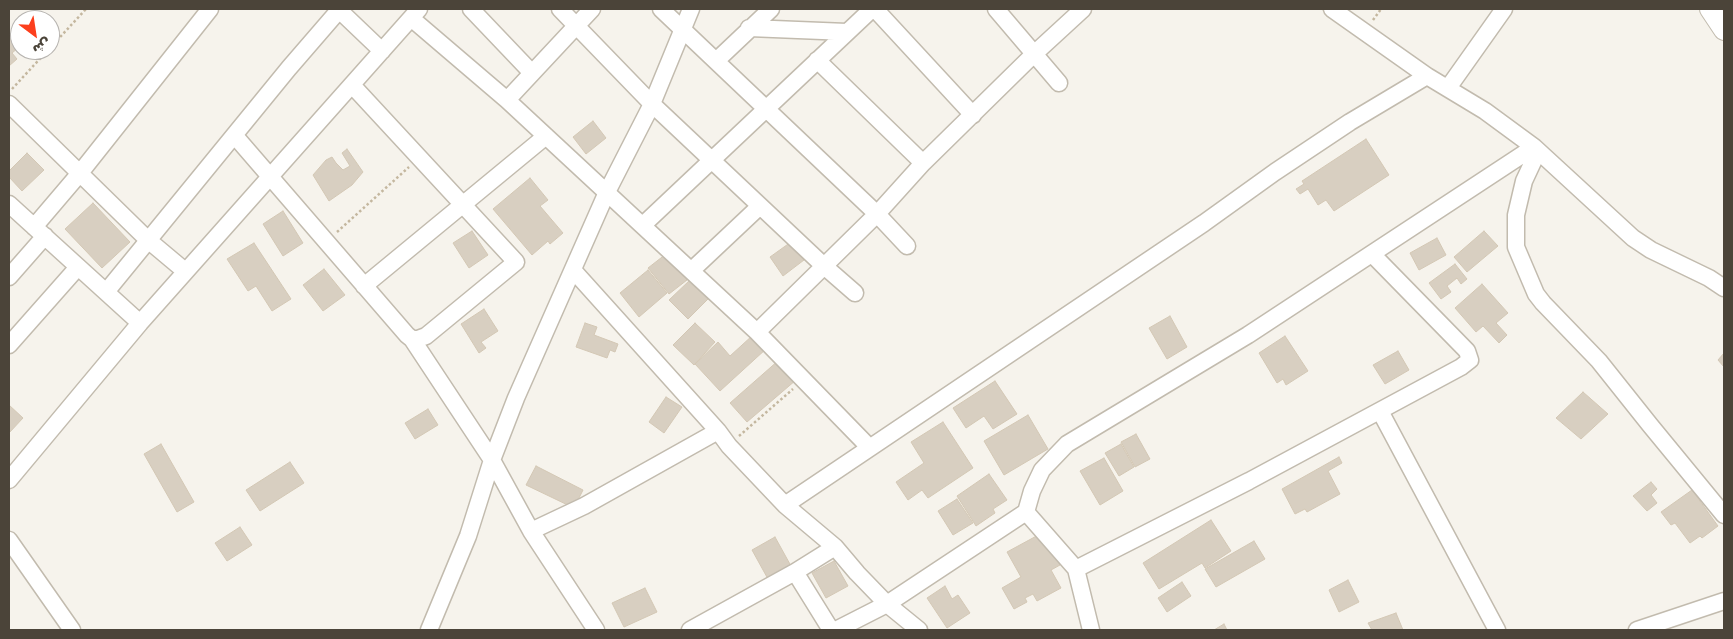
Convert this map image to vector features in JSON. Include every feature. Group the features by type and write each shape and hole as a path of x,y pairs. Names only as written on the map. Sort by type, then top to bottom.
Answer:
{"street":[{"path":"9,277 80,174 210,9"},
{"path":"106,292 339,9 382,51"},
{"path":"471,9 532,73"},
{"path":"560,9 652,104 856,294"},
{"path":"507,100 592,9"},
{"path":"661,9 877,214 907,246"},
{"path":"428,630 468,536 492,460 516,398 607,192 652,104 691,9"},
{"path":"716,60 771,9"},
{"path":"643,225 847,32 874,9 973,115"},
{"path":"996,9 1059,83"},
{"path":"757,332 877,214 924,163 1034,54 1084,9"},
{"path":"1332,9 1427,76 1485,111 1536,149 1634,238 1651,250 1709,278 1724,288"},
{"path":"1448,88 1504,9"},
{"path":"1710,9 1724,30"},
{"path":"9,480 140,323 415,13 757,332 870,448"},
{"path":"750,28 847,32"},
{"path":"818,60 924,163"},
{"path":"785,505 1195,228 1283,166 1350,122 1427,76"},
{"path":"352,84 516,262 426,336 418,339 412,338"},
{"path":"9,104 148,240 186,271"},
{"path":"235,136 364,286 412,338 492,460 531,531 596,630"},
{"path":"364,286 546,136"},
{"path":"836,630 887,604 1026,512 1032,491 1042,470 1067,444 1248,335 1536,149"},
{"path":"1536,149 1524,182 1516,215 1516,247 1536,294 1543,304 1600,361 1724,515"},
{"path":"9,204 140,323"},
{"path":"692,270 760,206"},
{"path":"1076,569 1248,481 1461,367 1470,360 1470,355 1372,254"},
{"path":"9,344 78,267"},
{"path":"573,270 718,431 729,446 785,505 835,547 887,604 919,630"},
{"path":"1380,410 1497,630"},
{"path":"531,531 584,506 718,431"},
{"path":"1026,512 1076,569 1091,630"},
{"path":"9,540 72,630"},
{"path":"690,630 795,572 835,547"},
{"path":"795,572 831,630"},
{"path":"1636,630 1724,601"}],"path":[{"path":"60,37 86,9"},
{"path":"9,93 39,60"},
{"path":"326,242 420,158"},
{"path":"729,446 804,380"}],"building":[{"path":"9,37 10,60 16,60 9,66"},
{"path":"593,121 606,138 586,154 573,137"},
{"path":"1366,139 1389,175 1334,211 1326,200 1318,205 1308,189 1300,194 1296,189 1304,184 1302,181"},
{"path":"347,149 363,172 352,185 329,201 313,175 326,160 332,157 343,170 350,166 342,153"},
{"path":"27,153 44,170 22,191 9,177 9,171"},
{"path":"530,178 548,200 540,206 563,233 550,244 548,241 532,255 493,209"},
{"path":"93,203 130,242 102,268 65,229"},
{"path":"283,211 303,243 283,256 263,224"},
{"path":"472,231 488,255 469,268 453,243"},
{"path":"1484,231 1498,246 1467,272 1454,257"},
{"path":"1437,238 1446,255 1419,270 1410,253"},
{"path":"791,242 804,260 783,276 770,257"},
{"path":"254,243 291,299 272,311 256,286 248,291 227,259"},
{"path":"666,254 687,280 669,294 648,268"},
{"path":"1455,264 1467,279 1461,284 1457,278 1447,286 1451,292 1441,299 1429,283"},
{"path":"324,269 345,295 323,311 303,285"},
{"path":"648,270 667,293 639,317 620,293"},
{"path":"690,280 708,299 688,319 669,300"},
{"path":"1482,284 1508,313 1496,323 1507,335 1499,343 1483,326 1476,332 1455,308"},
{"path":"484,309 498,331 481,342 486,348 479,353 461,324"},
{"path":"1170,316 1187,347 1167,359 1149,328"},
{"path":"585,323 597,327 594,335 618,344 615,352 610,350 607,358 576,347"},
{"path":"695,323 715,342 694,365 673,345"},
{"path":"753,335 766,349 720,391 695,364 718,342 730,356"},
{"path":"1285,336 1308,371 1286,385 1283,379 1277,383 1259,353"},
{"path":"1398,351 1409,370 1385,384 1373,365"},
{"path":"1724,353 1724,367 1718,360"},
{"path":"779,360 796,380 747,422 730,403"},
{"path":"995,381 1017,414 993,429 984,416 966,428 953,408"},
{"path":"1583,392 1608,414 1581,439 1556,418"},
{"path":"666,397 682,407 664,433 649,422"},
{"path":"9,405 23,418 9,433"},
{"path":"428,409 438,425 415,439 405,423"},
{"path":"1028,415 1048,449 1004,475 984,441"},
{"path":"943,422 973,468 928,498 922,490 908,500 896,482 924,463 911,442"},
{"path":"1136,434 1150,459 1135,467 1121,442"},
{"path":"161,444 194,502 177,512 144,454"},
{"path":"1121,444 1134,467 1119,476 1105,453"},
{"path":"1339,457 1342,463 1328,471 1340,494 1307,512 1305,509 1295,514 1282,489"},
{"path":"1104,458 1123,491 1100,505 1080,471"},
{"path":"290,462 304,483 260,511 246,490"},
{"path":"536,466 583,490 574,508 526,485"},
{"path":"989,474 1007,500 993,509 995,513 976,526 957,496"},
{"path":"1651,482 1657,489 1651,495 1657,503 1647,511 1633,496"},
{"path":"1692,490 1718,526 1702,538 1700,536 1690,543 1675,523 1671,525 1661,512"},
{"path":"957,499 973,523 953,535 938,511"},
{"path":"1211,520 1231,551 1205,568 1202,563 1159,589 1143,563"},
{"path":"240,527 252,545 227,561 215,543"},
{"path":"1042,533 1060,565 1051,570 1061,588 1037,601 1033,594 1025,598 1027,602 1014,609 1002,588 1021,577 1007,552"},
{"path":"775,537 791,566 768,579 752,550"},
{"path":"1254,541 1265,559 1216,587 1205,569"},
{"path":"834,561 848,586 826,598 812,573"},
{"path":"1348,580 1359,602 1339,612 1329,590"},
{"path":"1182,582 1191,596 1167,612 1158,598"},
{"path":"945,586 952,599 958,595 970,613 947,628 927,598"},
{"path":"645,588 657,612 624,627 612,603"},
{"path":"1396,613 1403,630 1372,630 1368,623"},
{"path":"1224,624 1227,630 1214,630"}]}
